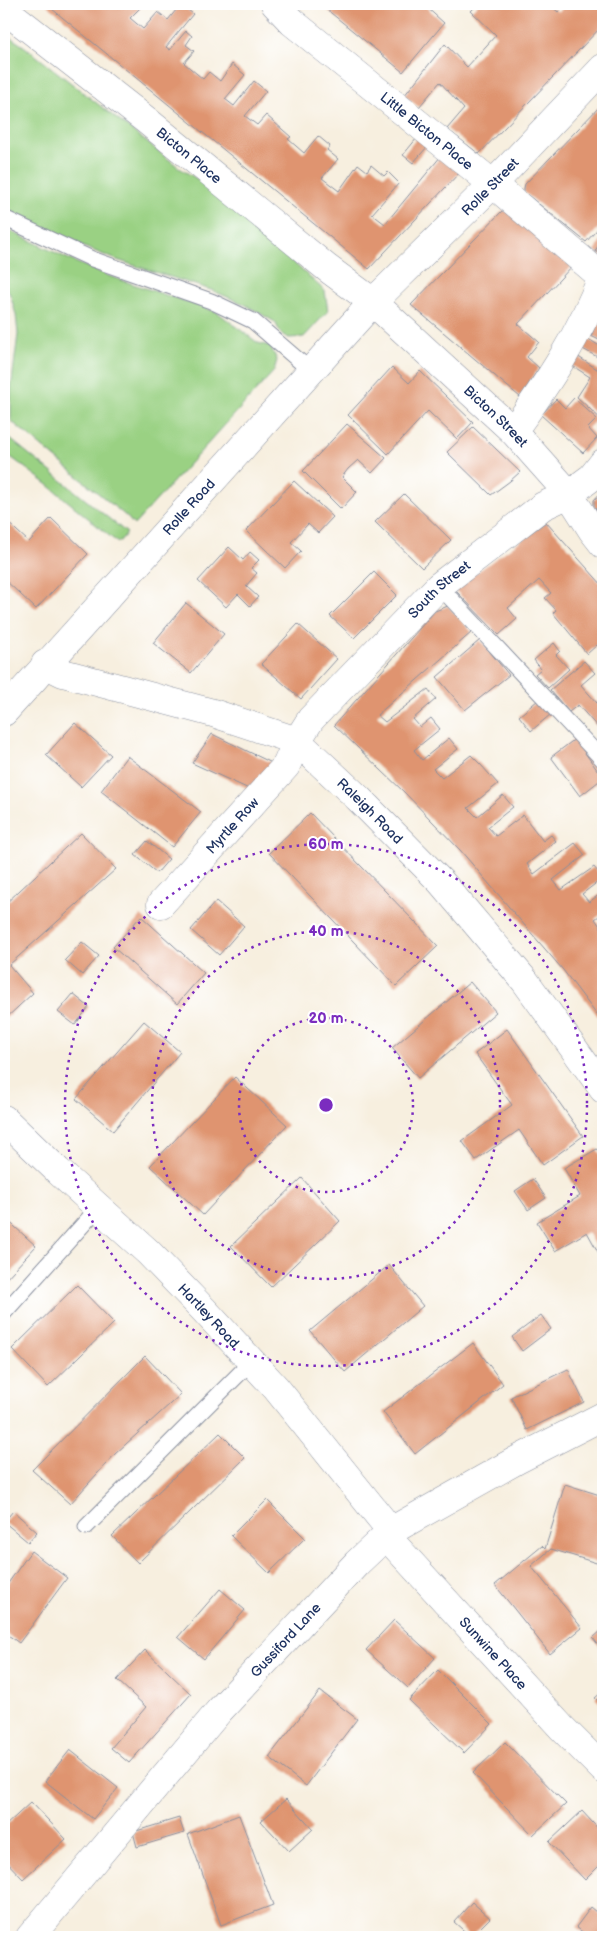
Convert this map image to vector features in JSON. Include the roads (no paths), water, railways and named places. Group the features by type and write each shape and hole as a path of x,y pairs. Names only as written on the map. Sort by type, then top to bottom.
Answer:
{"street":[{"name":"Little Bicton Place","path":"275,4 292,22 493,184 602,277 592,304 578,331 533,404 513,431"},
{"name":"Bicton Place","path":"4,8 146,120 327,268 373,302"},
{"name":"Rolle Street","path":"373,302 493,184 603,68"},
{"name":"Rolle Road","path":"4,712 45,664 373,302"},
{"name":"Bicton Street","path":"373,302 513,431 569,494 603,544"},
{"name":"South Street","path":"297,741 311,719 439,586 543,506 569,494 592,477 603,463"},
{"name":"Raleigh Road","path":"45,664 63,673 213,713 297,741 358,798 441,882 525,980 603,1089"},
{"name":"Myrtle Row","path":"161,904 286,766 297,741"},
{"name":"Hartley Road","path":"4,1119 98,1208 148,1252 204,1310 276,1388 388,1534"},
{"name":"Gussiford Lane","path":"30,1937 219,1711 357,1563 388,1534 517,1460 603,1416"},
{"name":"Sunwine Place","path":"388,1534 562,1728 603,1769"}],"lane":[{"path":"4,218 92,259 211,301 253,322 311,371"},
{"path":"439,586 603,760"},
{"path":"4,1313 98,1208"},
{"path":"86,1526 251,1362"}]}
